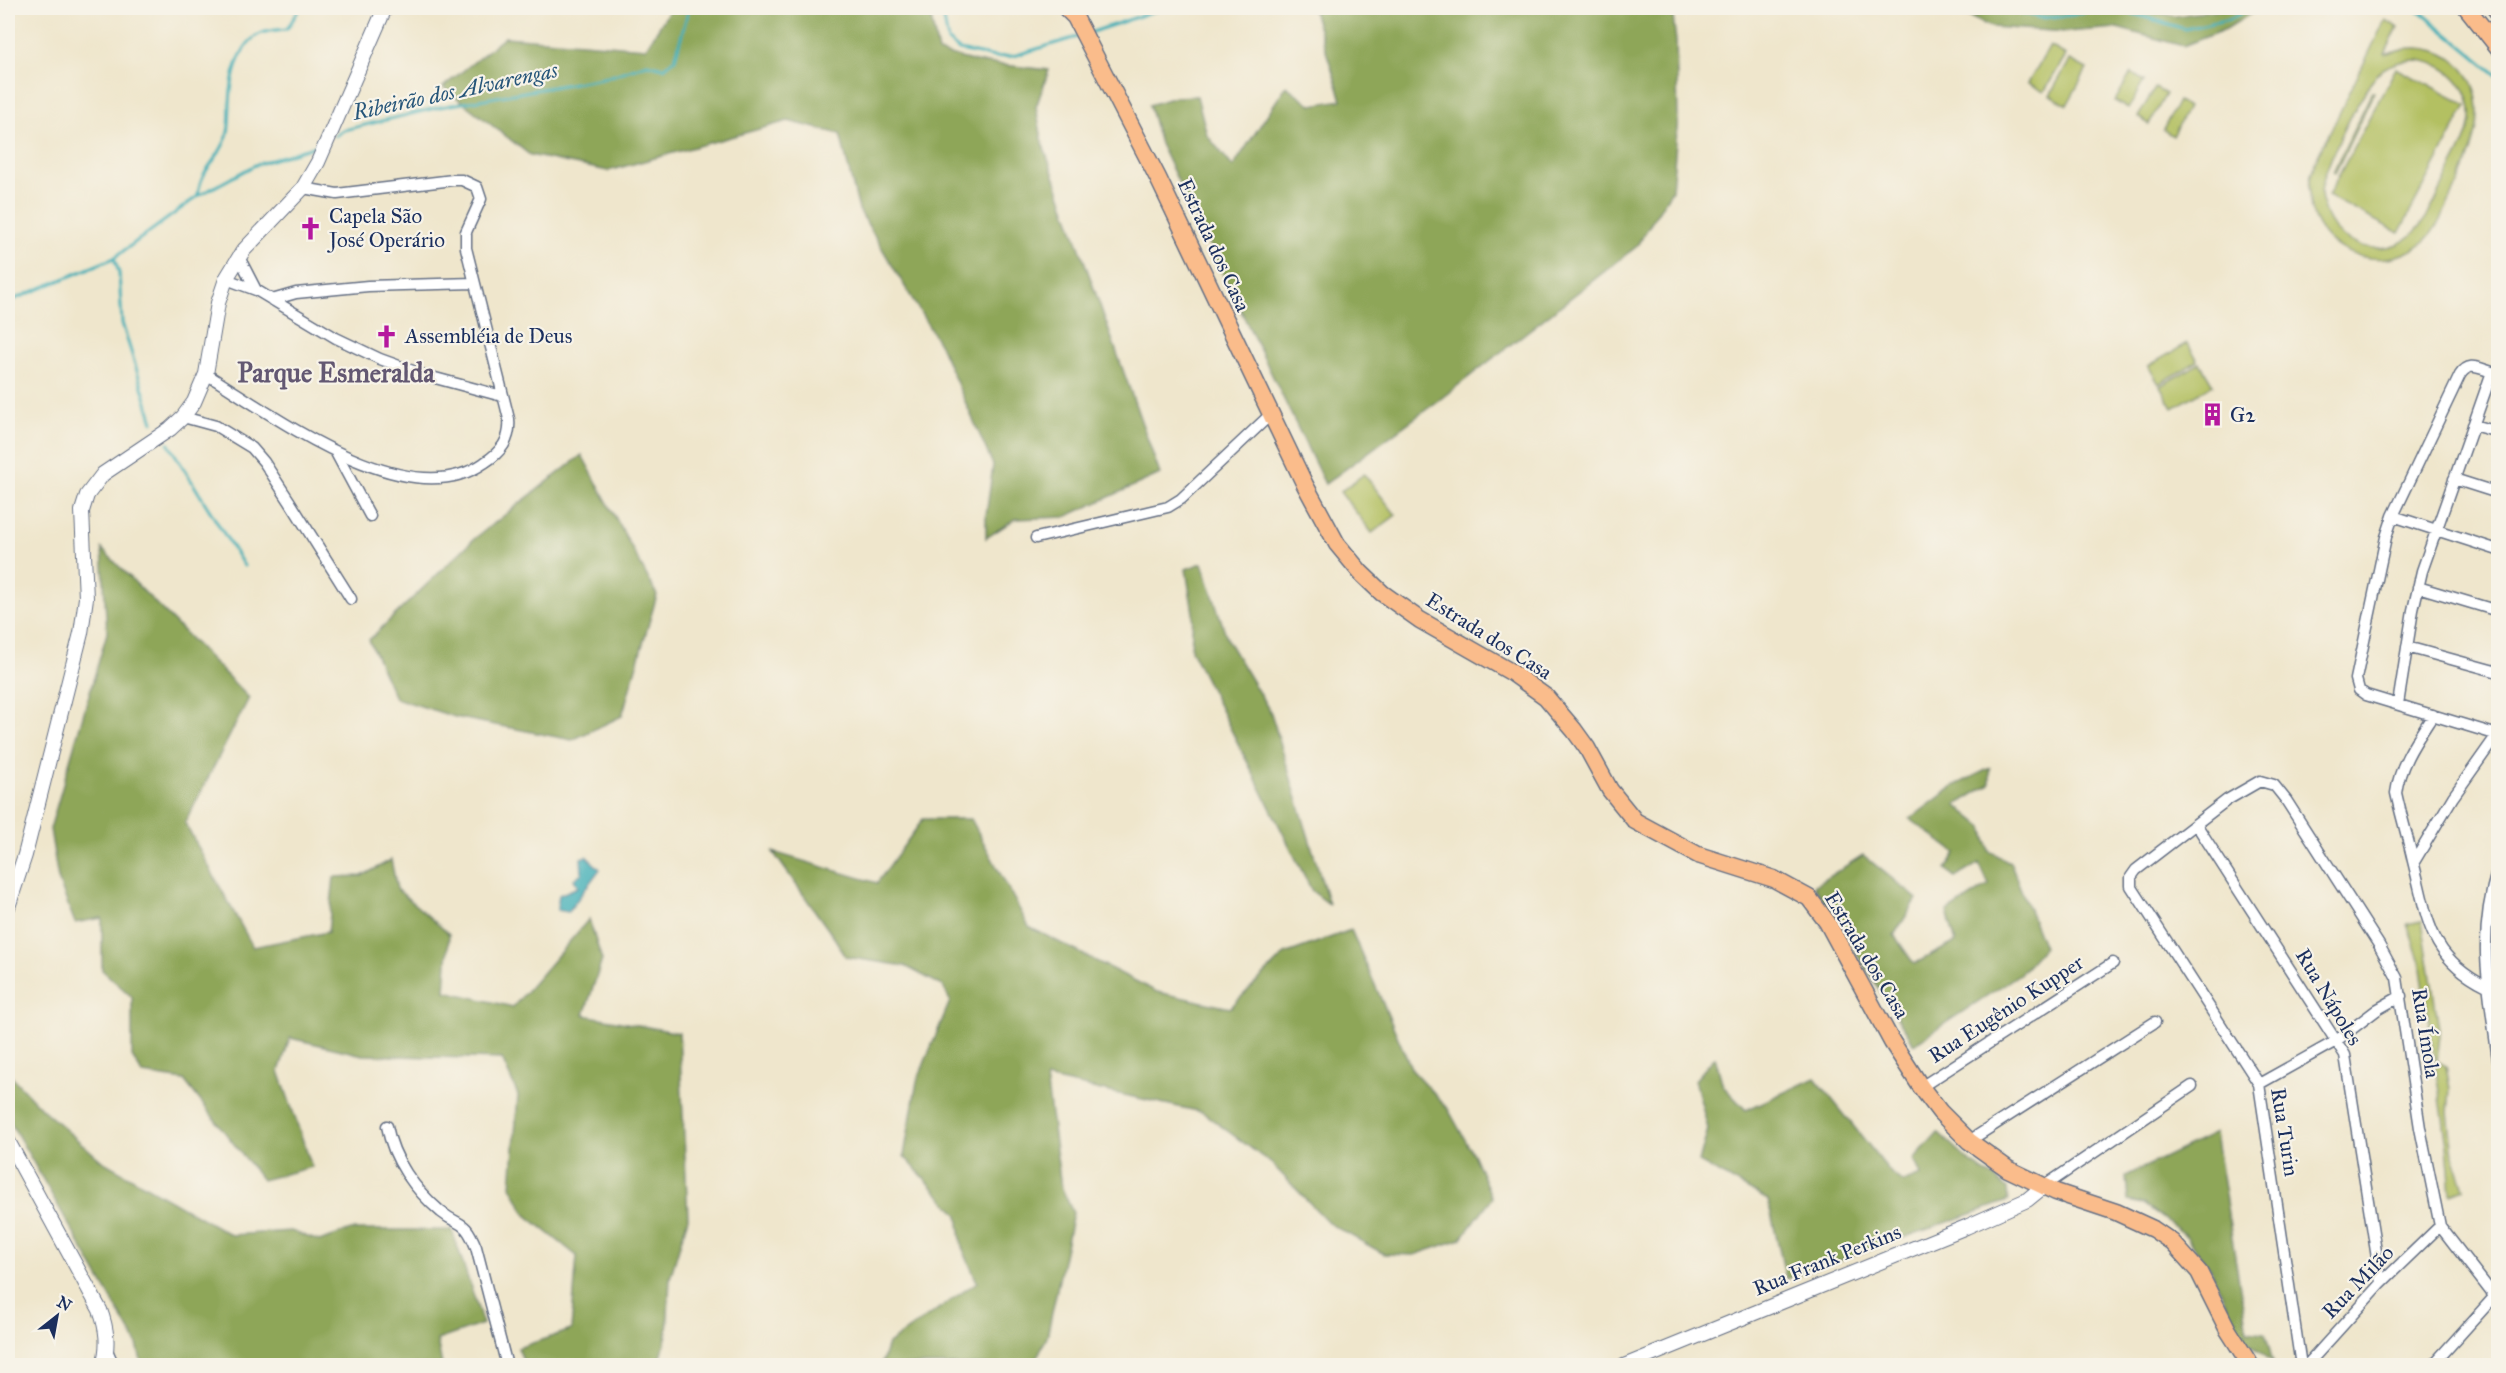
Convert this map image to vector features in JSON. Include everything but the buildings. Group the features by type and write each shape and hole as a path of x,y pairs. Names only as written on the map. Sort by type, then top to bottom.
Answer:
{"main road":[{"path":"2467,8 2499,47"},
{"path":"2495,8 2499,12"},
{"name":"Estrada dos Casa","path":"1074,15 1158,178 1270,415 1337,544 1361,573 1382,593 1420,620 1511,672 1546,697 1558,709 1587,748 1610,790 1635,821 1698,855 1774,879 1803,894 1816,905 1874,1004 1892,1042 1921,1088 1940,1112 1969,1141 2008,1169 2043,1187 2116,1212 2153,1229 2172,1242 2199,1272 2228,1330 2251,1365"}],"street":[{"path":"8,907 28,843 81,633 86,598 82,525 85,501 96,481 110,468 170,429 183,417 201,389 206,374 218,303 226,279 239,257 260,232 303,188 321,155 385,8"},
{"path":"206,374 336,452 388,473 416,478 445,477 465,473 497,454 508,437 509,419 465,239 481,199 477,187 471,183 453,180 337,194 303,188"},
{"path":"239,257 256,290"},
{"path":"226,279 256,290 336,338 380,358 424,375 502,396"},
{"path":"272,300 296,293 368,286 474,283"},
{"path":"2398,704 2418,587 2473,425 2495,373 2471,365 2465,367 2454,385 2393,516 2386,537 2356,679 2359,690 2366,695 2498,735 2453,797 2414,862"},
{"path":"1036,538 1168,507 1181,500 1270,415"},
{"path":"183,417 216,426 252,448 284,492 351,599"},
{"path":"2473,425 2499,432"},
{"path":"336,452 370,516"},
{"path":"2454,480 2499,493"},
{"path":"2393,516 2499,550"},
{"path":"2418,587 2499,611"},
{"path":"2407,647 2499,672"},
{"path":"2433,715 2404,763 2398,777 2396,793 2424,906 2436,943 2460,972 2487,986"},
{"name":"Rua Ímola","path":"2196,824 2252,784 2260,781 2274,785 2286,800 2379,945 2397,978 2401,996 2420,1128 2440,1226 2497,1299"},
{"name":"Rua Turin","path":"2196,824 2136,870 2131,877 2131,886 2259,1084 2301,1365"},
{"name":"Rua Nápoles","path":"2196,824 2345,1055 2381,1283"},
{"path":"2499,868 2486,919 2487,986 2496,1021 2499,1059"},
{"name":"Rua Eugênio Kupper","path":"1921,1088 2113,963"},
{"path":"2259,1084 2336,1041 2378,1009 2401,996"},
{"path":"1969,1141 2154,1022"},
{"path":"2043,1187 2192,1086"},
{"path":"387,1126 395,1156 421,1191 443,1213 459,1221 471,1233 507,1365"},
{"path":"8,1141 100,1310 106,1326 107,1350 103,1365"},
{"name":"Rua Frank Perkins","path":"1623,1365 1966,1227 2027,1200 2043,1187"},
{"name":"Rua Milão","path":"2306,1365 2381,1283 2440,1226"},
{"path":"2432,1365 2497,1299"},
{"path":"107,1350 114,1365"}],"green space":[{"path":"671,8 927,8 938,52 976,62 1049,70 1036,107 1043,145 1160,474 1065,517 1015,519 986,538 986,516 993,465 940,345 859,210 840,134 788,121 608,171 530,155 443,87 505,37 646,48"},
{"path":"1331,8 1672,8 1676,41 1678,117 1672,190 1636,247 1438,401 1325,484 1160,144 1149,105 1175,97 1197,96 1207,135 1233,167 1286,86 1312,105 1342,100 1313,11"},
{"path":"1951,8 2035,10 2132,8 2175,16 2230,8 2260,8 2226,29 2183,46 2117,28 2066,32 1991,27"},
{"path":"2385,20 2398,27 2385,54 2402,49 2418,48 2435,51 2451,58 2467,75 2476,94 2478,115 2469,158 2460,180 2440,220 2425,240 2405,253 2384,258 2361,257 2341,248 2324,234 2313,214 2309,189 2312,170 2319,152","holes":["2418,60 2452,74 2466,93 2471,117 2465,142 2430,212 2414,233 2404,241 2391,246 2373,248 2355,244 2334,228 2325,211 2321,193 2328,166 2355,108 2375,77 2383,69 2404,61"]},
{"path":"2050,46 2066,55 2044,92 2028,83"},
{"path":"2070,60 2087,69 2067,105 2050,95"},
{"path":"2396,68 2467,105 2399,233 2328,196"},
{"path":"2131,73 2144,81 2128,109 2115,101"},
{"path":"2155,88 2166,94 2149,124 2138,117"},
{"path":"2374,92 2335,173 2333,172"},
{"path":"2178,101 2188,107 2173,136 2163,130"},
{"path":"2188,343 2198,361 2159,384 2148,366"},
{"path":"2200,363 2213,385 2173,408 2160,386"},
{"path":"582,455 657,595 622,716 572,740 455,717 395,698 369,640 474,539"},
{"path":"1364,474 1396,515 1372,533 1340,492"},
{"path":"102,549 249,698 185,823 253,947 328,932 334,877 362,876 391,860 397,889 449,934 445,991 513,1007 589,919 602,960 584,1015 679,1033 688,1218 670,1278 667,1334 659,1365 525,1365 518,1348 571,1330 577,1256 526,1215 511,1186 518,1095 502,1059 363,1055 290,1038 279,1071 312,1167 262,1180 184,1080 143,1074 132,1057 132,997 102,970 102,918 75,923 58,879 50,829 107,633"},
{"path":"1202,563 1228,641 1271,713 1329,904 1312,891 1191,650 1193,613 1186,569"},
{"path":"1990,768 1990,784 1956,805 1983,827 1989,851 2010,862 2044,947 2021,973 1914,1044 1814,886 1863,855 1917,899 1894,935 1914,964 1956,942 1947,912 1989,885 1979,863 1955,878 1946,869 1956,853 1910,819 1954,786"},
{"path":"923,819 971,819 1029,927 1157,992 1230,1008 1285,954 1351,930 1412,1070 1448,1109 1474,1156 1492,1198 1461,1239 1414,1255 1384,1254 1330,1224 1272,1164 1202,1112 1046,1078 1061,1186 1073,1213 1047,1337 1033,1365 881,1365 888,1344 977,1282 962,1247 958,1215 904,1156 917,1081 950,1001 943,986 905,966 846,957 773,852 877,883"},
{"path":"2422,921 2440,1035 2437,1061 2446,1066 2450,1089 2448,1112 2453,1155 2464,1189 2451,1194 2447,1145 2420,962 2407,924"},
{"path":"1715,1057 1723,1086 1746,1110 1815,1078 1891,1173 1903,1182 1921,1175 1914,1159 1938,1132 1971,1163 2007,1189 2008,1201 1786,1279 1768,1200 1699,1162 1708,1129 1695,1080"},
{"path":"8,1073 42,1109 102,1161 231,1235 291,1231 319,1241 351,1230 452,1230 483,1324 437,1340 442,1365 142,1365 137,1344 8,1118"},
{"path":"2215,1133 2247,1331 2265,1333 2273,1362 2241,1337 2211,1270 2183,1233 2144,1204 2128,1201 2126,1176"}],"water":[{"path":"586,856 600,869 568,912 557,910 559,895 578,887 574,879 582,873 581,858"}],"waterway":[{"path":"198,195 202,178 228,134 232,84 241,54 252,39 260,34 287,29 300,8"},
{"name":"Ribeirão dos Alvarengas","path":"335,136 344,130 440,107 608,77 647,64 664,68 675,59 689,8"},
{"name":"Ribeirão dos Alvarengas","path":"792,8 813,11 816,8"},
{"name":"Ribeirão dos Alvarengas","path":"937,8 943,14 948,41 959,50 995,57 1013,56 1077,37"},
{"name":"Ribeirão dos Alvarengas","path":"1089,33 1164,8"},
{"name":"Ribeirão dos Alvarengas","path":"2006,8 2041,18 2073,15 2094,9 2124,11 2185,29 2230,19 2250,8"},
{"path":"2416,8 2498,76"},
{"name":"Ribeirão dos Alvarengas","path":"10,301 114,258 198,196 255,165 319,145"},
{"path":"114,258 119,273 122,323 153,422"},
{"path":"168,443 244,566"}],"place":[{"name":"Capela São José Operário","path":"311,228"},
{"name":"Assembléia de Deus","path":"387,336"},
{"name":"G2","path":"2212,415"}],"district":[{"name":"Parque Esmeralda","path":"336,372"}]}
